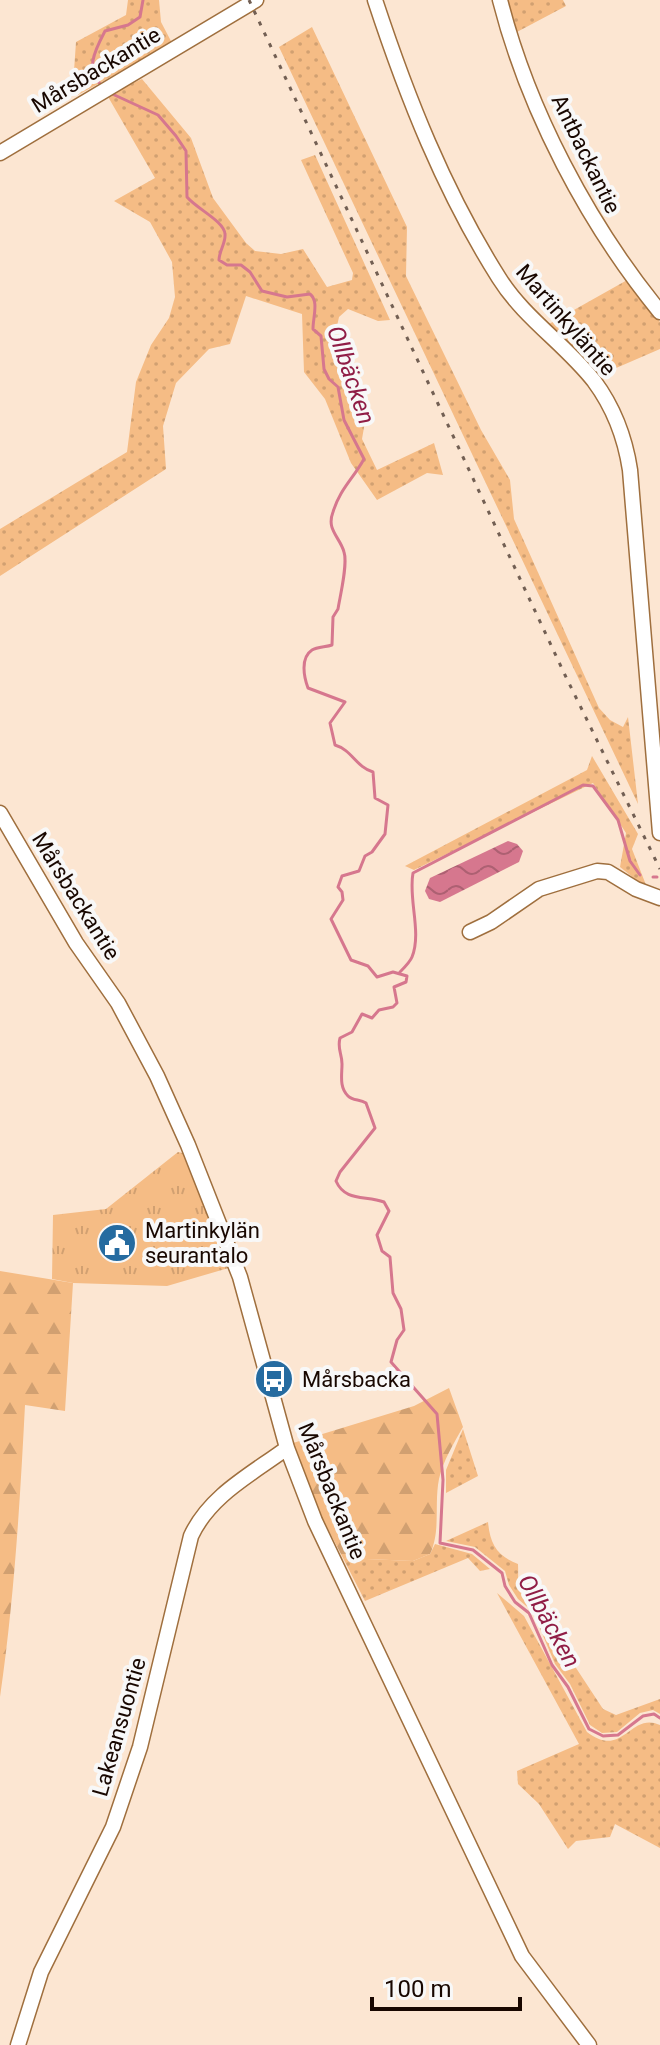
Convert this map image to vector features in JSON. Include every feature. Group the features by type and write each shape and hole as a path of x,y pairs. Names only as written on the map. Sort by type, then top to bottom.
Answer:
{"street":[{"name":"Mårsbackantie","path":"0,153 256,0"},
{"name":"Martinkyläntie","path":"375,0 413,107 442,175 475,239 520,306 594,381 620,425 630,470 657,755 660,833"},
{"name":"Antbackantie","path":"500,0 509,35 554,144 600,232 660,312"},
{"name":"Mårsbackantie","path":"0,813 76,943 118,1003 157,1076 240,1277 287,1448 315,1521 522,1956 589,2045"},
{"path":"470,932 491,922 539,889 597,871 608,872 636,889 660,898"},
{"name":"Lakeansuontie","path":"18,2045 41,1972 113,1827 140,1747 191,1536 199,1518 215,1500 287,1448"}],"green space":[{"path":"128,0 159,0 161,22 172,43 78,95 74,71 76,42 126,15"},
{"path":"506,0 563,0 566,6 515,33"},
{"path":"312,27 407,227 406,276 481,430 510,480 514,519 599,708 610,720 623,727 628,717 638,804 279,47"},
{"path":"142,79 191,138 213,198 246,243 255,251 281,254 303,249 327,287 352,280 353,273 301,160 315,155 390,320 378,321 348,309 339,317 334,340 366,416 362,439 377,470 434,443 443,475 427,473 377,500 351,463 325,399 304,372 302,314 246,296 230,344 209,349 176,383 163,426 166,469 0,576 0,529 127,452 136,382 151,345 169,318 175,297 172,262 150,222 114,201 155,178 107,95"},
{"path":"629,279 660,322 660,349 600,375 549,324"},
{"path":"592,756 638,834 632,849 646,885 620,867 626,833 593,783 414,870 405,866 587,770"},
{"path":"178,1152 188,1154 232,1267 167,1286 73,1283 52,1279 53,1215 106,1209"},
{"path":"0,1271 73,1283 65,1411 25,1405 16,1552 0,1697"},
{"path":"449,1388 463,1427 439,1479 435,1536 430,1554 413,1561 343,1558 318,1510 293,1443 414,1406"},
{"path":"463,1429 478,1476 446,1493 446,1470"},
{"path":"488,1522 496,1548 518,1564 520,1590 534,1604 603,1709 616,1715 660,1699 660,1714 653,1710 640,1713 617,1732 602,1733 590,1725 570,1684 555,1664 533,1612 518,1599 505,1571 475,1547 446,1541"},
{"path":"435,1544 472,1554 490,1569 480,1571 468,1558 365,1601 343,1558 413,1561 430,1554"},
{"path":"497,1593 524,1616 587,1732 609,1741 641,1724 650,1722 660,1725 660,1848 615,1824 610,1837 576,1841 568,1849 539,1804 518,1784 517,1771 579,1744"}],"water":[{"path":"508,841 517,844 523,851 519,862 440,902 429,899 425,891 430,878"}],"waterway":[{"name":"Ollbäcken","path":"103,87 93,67 98,45 105,31 128,25 140,17 143,0"},
{"name":"Ollbäcken","path":"108,92 158,115 186,151 187,197 220,224 225,234 219,260 227,265 241,265 250,272 262,291 287,297 310,294 313,297 313,329 321,336 324,369 338,387 344,420 364,459 339,497 331,518 332,529 344,552 345,564 338,609 333,617 332,645 308,653 304,673 308,688 345,702 330,723 335,745 373,772 375,798 388,805 385,834 372,852 365,856 359,871 342,876 338,887 343,900 331,919 351,960 368,966 377,977 393,972 407,976 406,982 394,987 397,1003 393,1007 379,1010 372,1018 362,1014 352,1032 340,1038 343,1089 350,1098 366,1103 375,1128 336,1181 350,1195 384,1202 389,1211 377,1235 382,1251 390,1257 393,1293 401,1309 404,1330 397,1340 391,1362 437,1414 443,1480 440,1543 473,1550 502,1573 505,1586 515,1602 529,1613 552,1665 568,1687 589,1729 603,1736 618,1735 643,1716 654,1714 660,1718"},
{"path":"400,972 411,959 415,947 413,873 583,785 593,786 618,820 630,861 640,875"}],"railway":[{"path":"249,0 565,675 660,869"}],"place":[{"name":"Martinkylän seurantalo","path":"117,1243"},
{"name":"Mårsbacka","path":"274,1379"}]}
